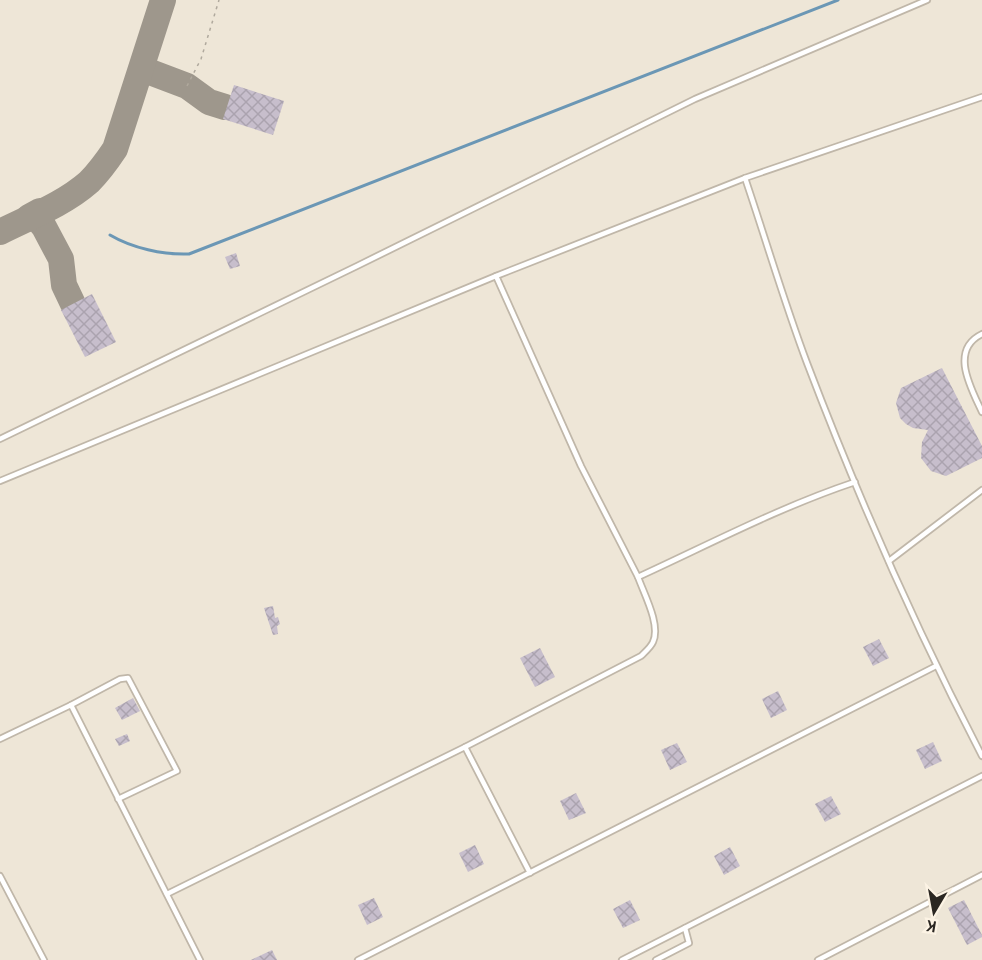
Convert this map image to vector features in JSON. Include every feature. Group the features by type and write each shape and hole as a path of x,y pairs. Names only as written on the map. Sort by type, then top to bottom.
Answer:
{"lane":[{"path":"0,439 347,272 695,99 927,0"},
{"path":"0,481 496,276 745,178 982,98"},
{"path":"745,178 807,361 874,530 936,666 982,756"},
{"path":"167,894 465,747 641,656 652,644 656,635 655,621 638,578 581,466 496,276"},
{"path":"982,334 969,345 964,355 967,382 982,412"},
{"path":"638,578 756,522 855,482"},
{"path":"889,561 982,490"},
{"path":"358,960 936,666"},
{"path":"0,739 120,679 128,678 177,771 118,799"},
{"path":"71,705 200,960"},
{"path":"465,747 530,873"},
{"path":"622,960 630,958 982,776"},
{"path":"818,960 982,875"},
{"path":"0,876 44,960"},
{"path":"656,960 689,943 685,928"}],"path":[{"path":"187,86 201,59 219,0"}],"building":[{"path":"234,85 284,101 273,135 223,119"},
{"path":"236,253 240,266 230,269 225,257"},
{"path":"92,294 116,342 85,357 61,310"},
{"path":"942,368 982,446 982,458 946,476 931,471 921,458 922,442 928,430 913,428 906,424 900,418 896,403 901,388"},
{"path":"273,606 275,618 278,617 280,624 277,626 278,634 273,635 264,608"},
{"path":"879,639 889,658 873,666 863,647"},
{"path":"540,648 555,677 535,687 520,658"},
{"path":"778,691 787,710 771,718 762,699"},
{"path":"133,698 140,711 122,720 115,708"},
{"path":"127,734 130,741 119,746 115,739"},
{"path":"933,742 942,761 925,769 916,750"},
{"path":"677,743 687,762 670,770 661,750"},
{"path":"576,793 586,813 569,820 560,801"},
{"path":"831,796 841,814 825,822 815,804"},
{"path":"475,845 484,864 468,872 459,853"},
{"path":"730,847 740,866 724,875 714,856"},
{"path":"374,898 383,917 367,925 358,905"},
{"path":"630,900 640,920 623,928 613,909"},
{"path":"964,900 982,935 967,945 948,908"},
{"path":"272,950 277,960 251,960"}],"waterway":[{"path":"110,235 148,250 189,254 838,0"}],"taxiway":[{"path":"0,232 69,197 89,182 109,158 115,149 163,0"},
{"path":"150,72 187,86 209,102 225,107"},
{"path":"40,211 29,217 39,221 44,227 61,259 64,285 73,304"}]}
